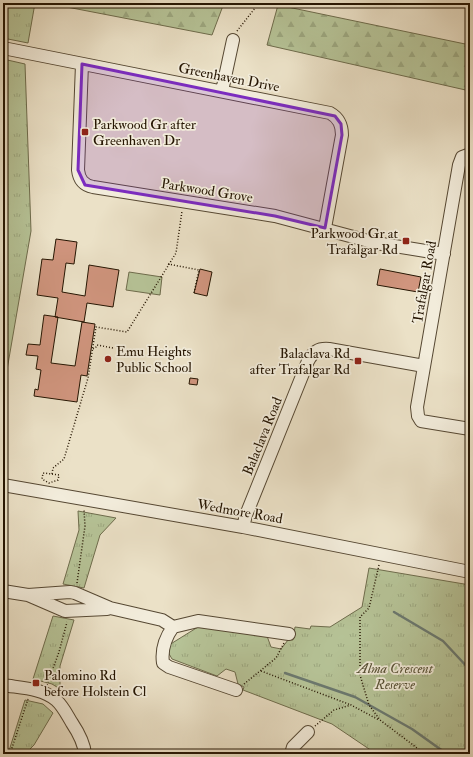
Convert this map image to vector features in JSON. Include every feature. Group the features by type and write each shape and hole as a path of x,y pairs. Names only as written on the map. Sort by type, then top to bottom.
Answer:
{"street":[{"path":"222,91 233,40"},
{"name":"Greenhaven Drive","path":"3,48 325,111 334,116 341,124 342,135 325,228"},
{"name":"Parkwood Grove","path":"82,64 78,170 79,175 85,185 275,216 325,228 376,243 444,254"},
{"name":"Trafalgar Road","path":"467,155 460,159 458,165 417,407 418,416 424,422 470,429"},
{"name":"Balaclava Road","path":"243,526 246,515 308,361 315,351 329,349 424,366"},
{"name":"Wedmore Road","path":"3,485 243,526 470,572"},
{"path":"3,591 28,596 65,611 110,608"},
{"path":"28,596 70,592 110,608 162,620 173,627"},
{"path":"236,690 169,667 163,663 162,656 165,637 173,627 198,621 289,634"},
{"path":"3,685 44,692 56,700 80,735 85,754"},
{"path":"291,754 293,747 308,732"}],"path":[{"path":"233,40 238,29 259,3"},
{"path":"52,474 53,468 64,459 88,378 96,327 127,332 168,264 176,254 182,211"},
{"path":"168,264 199,270 194,293"},
{"path":"93,349 97,345 112,348"},
{"path":"43,473 52,474 59,475 58,480 49,483 42,479 43,473"},
{"path":"380,563 369,608 360,617 360,675 369,705 380,720"},
{"path":"236,690 276,658 289,634"},
{"path":"261,671 351,705 380,720 424,754"},
{"path":"10,754 31,689"},
{"path":"308,732 334,710 351,705"}],"highlighted area":[{"path":"82,64 335,116 341,124 342,135 325,228 275,216 85,185 78,170"}],"green space":[{"path":"3,3 35,3 28,43 3,38"},
{"path":"46,3 224,3 212,35"},
{"path":"278,5 470,45 470,91 267,45"},
{"path":"3,59 25,64 31,231 3,393"},
{"path":"129,272 162,277 160,295 126,290"},
{"path":"78,511 116,518 100,535 84,588 63,584 79,530"},
{"name":"Alma Crescent Reserve","path":"369,568 470,585 470,754 374,754 372,751 332,724 243,690 244,687 238,684 235,672 226,669 217,676 172,659 168,652 169,645 198,627 267,636 271,647 281,649 288,640 293,640 295,627 310,629 311,626 330,627 362,607"},
{"path":"53,616 74,620 60,666 60,689 52,684 33,679"},
{"path":"25,700 43,704 53,713 34,745 25,754 8,754"}],"building":[{"path":"56,239 77,242 74,264 66,263 62,292 85,296 89,265 119,270 113,307 87,303 84,322 55,317 58,298 37,295 42,259 53,260"},
{"path":"200,269 212,272 207,296 194,293"},
{"path":"380,269 421,277 418,292 377,285"},
{"path":"44,315 58,317 51,363 75,366 82,322 95,324 87,376 81,375 77,402 34,396 35,389 38,390 41,370 36,369 38,356 26,355 28,344 40,345"},
{"path":"190,378 198,379 197,385 189,384"}],"waterway":[{"path":"394,612 443,641 470,670"},
{"path":"285,673 355,697 412,729 447,754"}],"place":[{"name":"Parkwood Gr after Greenhaven Dr","path":"85,132"},
{"name":"Parkwood Gr at Trafalgar Rd","path":"406,241"},
{"name":"Emu Heights Public School","path":"108,359"},
{"name":"Balaclava Rd after Trafalgar Rd","path":"358,361"},
{"name":"Palomino Rd before Holstein Cl","path":"36,683"}]}
